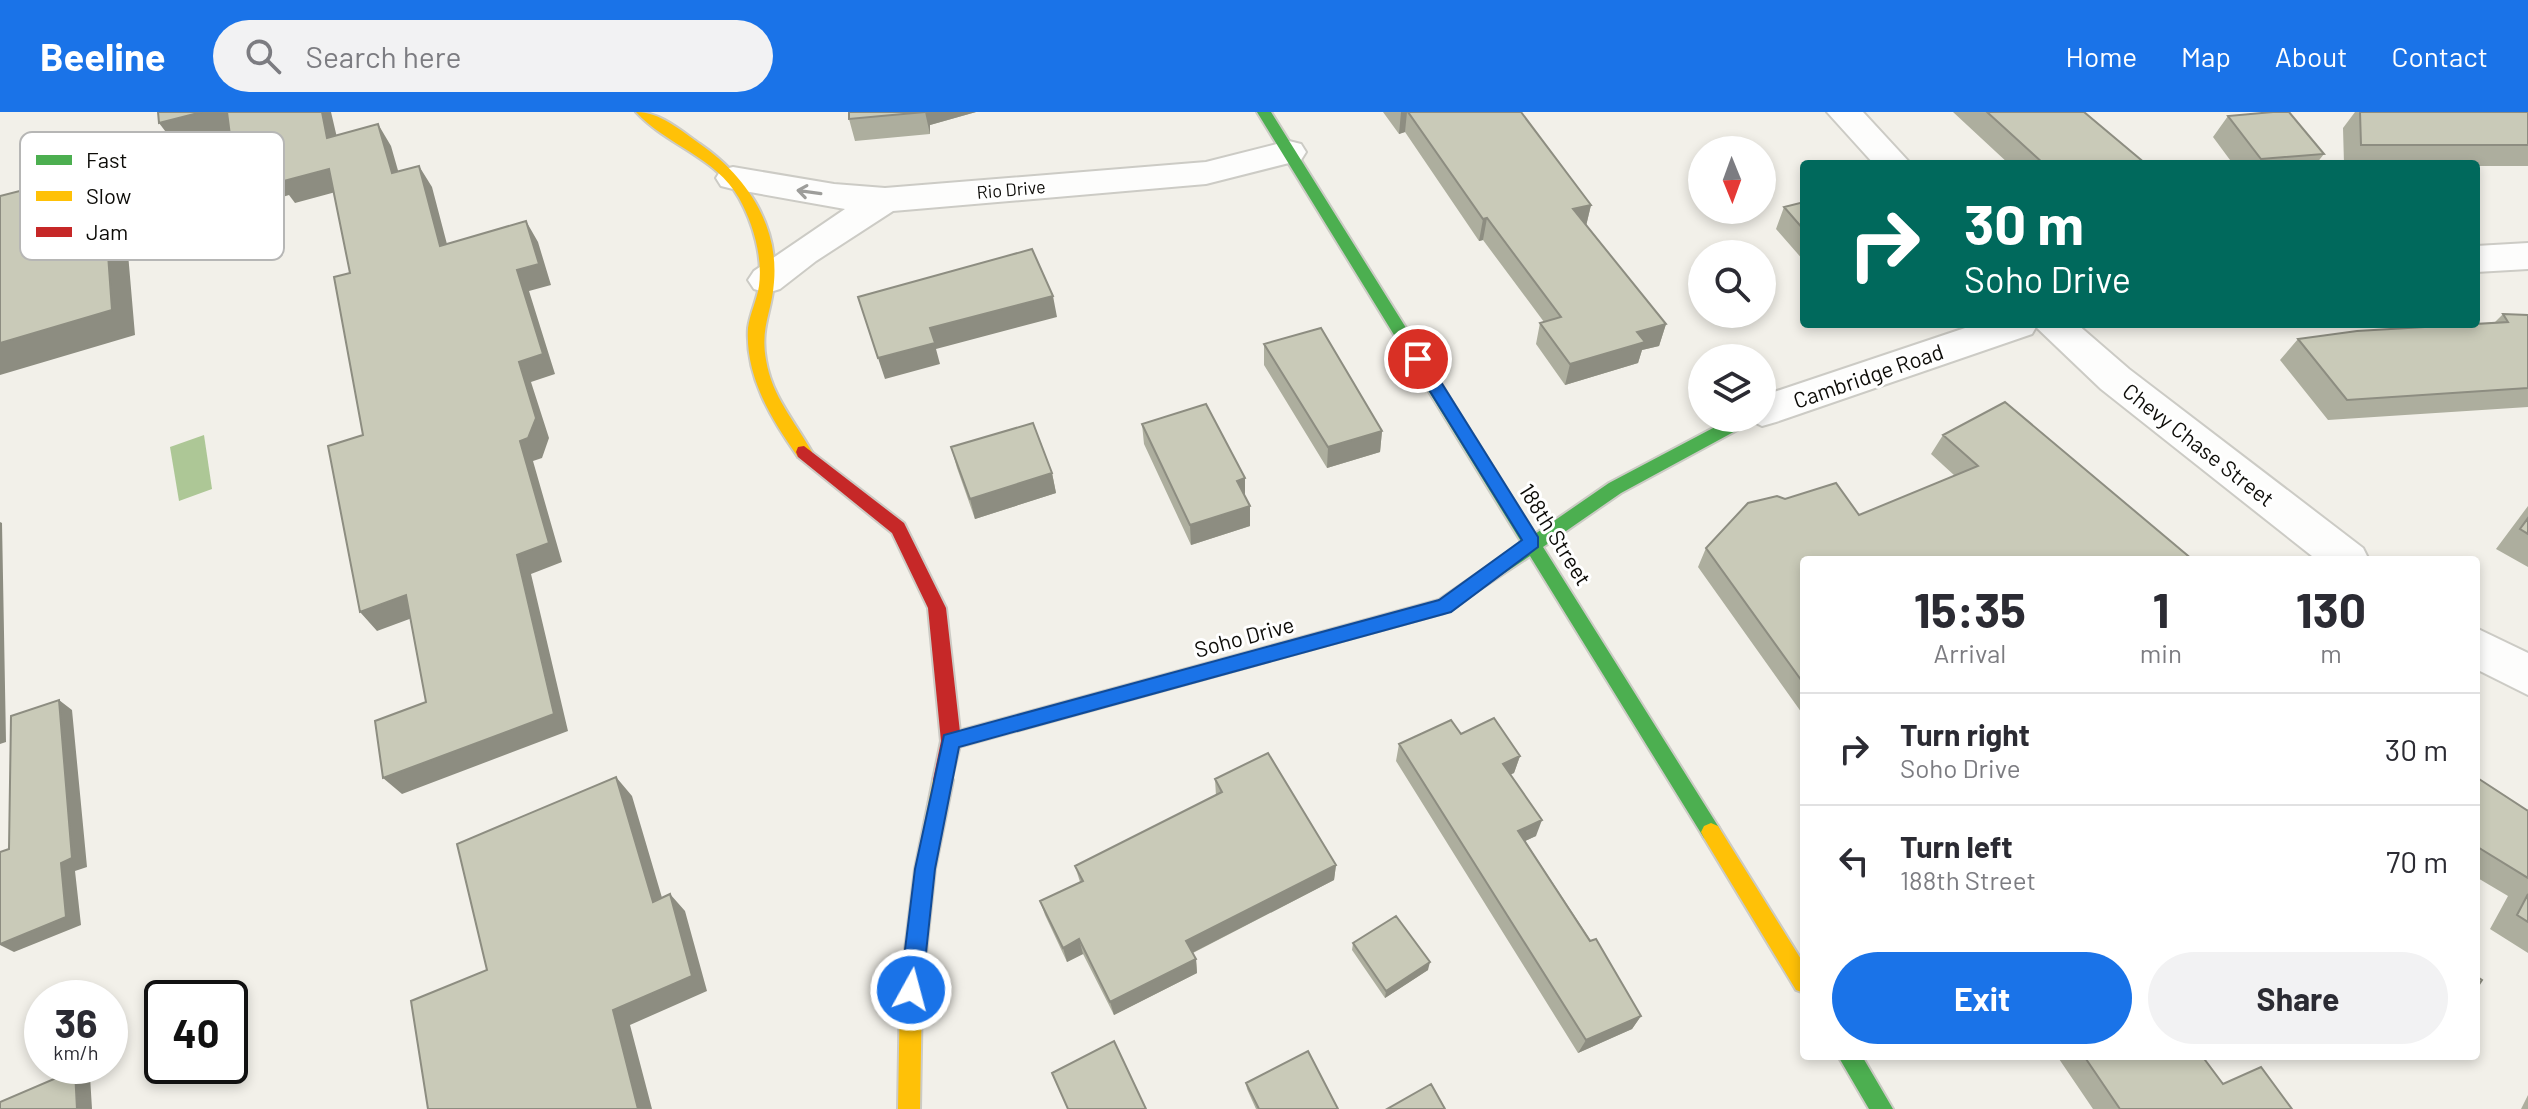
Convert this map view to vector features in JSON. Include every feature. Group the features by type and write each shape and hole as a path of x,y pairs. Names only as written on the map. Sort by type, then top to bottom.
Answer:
{"street":[{"path":"643,112 733,178 753,211 763,245 767,280 756,329 762,379 777,418 808,457 898,528 937,608 951,741 925,869 911,990 909,1109"},
{"name":"188th Street","path":"1264,112 1800,977"},
{"path":"1844,112 1890,160"},
{"name":"Rio Drive","path":"733,178 834,196 885,200 1206,173 1289,152"},
{"path":"767,280 803,252 885,200"},
{"path":"2480,259 2528,256"},
{"name":"Cambridge Road","path":"1776,406 2007,328"},
{"name":"Chevy Chase Street","path":"2058,328 2115,379 2343,556"},
{"path":"1532,542 1615,488 1720,432"},
{"name":"Soho Drive","path":"951,741 1444,606 1532,542"},
{"path":"2480,649 2528,676"},
{"path":"1851,1060 1882,1109"}],"shaded area":[{"path":"204,435 212,489 179,501 170,447"}],"building":[{"path":"158,112 202,112 159,123"},
{"path":"227,112 322,112 327,138 378,124 392,173 419,166 440,246 526,221 539,264 517,270 543,354 519,362 536,418 528,438 520,441 549,543 517,555 554,714 383,778 375,721 426,702 406,595 360,612 328,446 363,435 334,277 350,273 329,169 284,181 284,132 230,132"},
{"path":"849,112 925,112 849,119"},
{"path":"1408,112 1521,112 1591,205 1573,209 1666,324 1637,332 1645,342 1570,364 1540,323 1561,317 1487,218 1483,219"},
{"path":"1987,112 2084,112 2141,160 2040,160"},
{"path":"2289,112 2324,154 2261,159 2228,116"},
{"path":"2360,112 2528,112 2528,145 2361,145"},
{"path":"20,191 20,260 108,260 112,310 0,343 0,196"},
{"path":"1800,203 1800,225 1784,207"},
{"path":"1032,249 1053,296 930,328 935,343 878,358 858,297"},
{"path":"2503,314 2528,315 2528,388 2347,400 2298,339 2357,331 2480,328 2480,324 2508,322"},
{"path":"1321,328 1382,431 1328,447 1264,344"},
{"path":"2005,402 2188,556 1800,556 1800,678 1706,548 1748,503 1777,496 1785,499 1836,483 1859,515 1978,466 1943,435"},
{"path":"1206,404 1245,478 1237,481 1250,506 1190,525 1142,424"},
{"path":"1033,423 1052,473 970,499 951,447"},
{"path":"2528,518 2528,534 2520,529"},
{"path":"59,700 72,858 61,863 66,917 0,944 0,852 9,849 11,716"},
{"path":"1494,718 1520,756 1503,764 1542,820 1518,831 1590,941 1596,939 1641,1016 1586,1040 1399,744 1451,720 1461,734"},
{"path":"1268,753 1336,865 1186,941 1196,959 1110,1002 1079,939 1063,948 1040,901 1083,881 1075,866 1222,792 1215,779"},
{"path":"616,777 653,902 670,894 692,976 613,1010 638,1109 428,1109 411,1001 487,970 457,844"},
{"path":"2480,780 2528,811 2528,878 2480,848"},
{"path":"2528,894 2528,922 2517,915"},
{"path":"1396,916 1430,962 1386,991 1353,943"},
{"path":"1114,1041 1146,1109 1068,1109 1052,1073"},
{"path":"1308,1051 1338,1109 1259,1109 1246,1083"},
{"path":"2087,1060 2205,1060 2223,1084 2261,1067 2292,1109 2120,1109"},
{"path":"42,1084 76,1084 77,1109 0,1109 0,1102"},
{"path":"1431,1084 1445,1109 1387,1109"}],"traffic: fast":[{"path":"1264,112 1711,832"},
{"path":"951,741 1444,606 1615,488 1720,432"},
{"path":"1851,1060 1882,1109"}],"traffic: slow":[{"path":"643,112 722,169 740,188 754,212 763,240 767,268 756,329 759,363 776,410 804,452"},
{"path":"909,1109 911,990 925,869 943,780"},
{"path":"1711,832 1800,977"}],"traffic: jam":[{"path":"804,452 898,528 937,608 951,741 943,780"}],"route":[{"path":"911,990 925,869 951,741 1444,606 1532,542 1418,359"}]}
